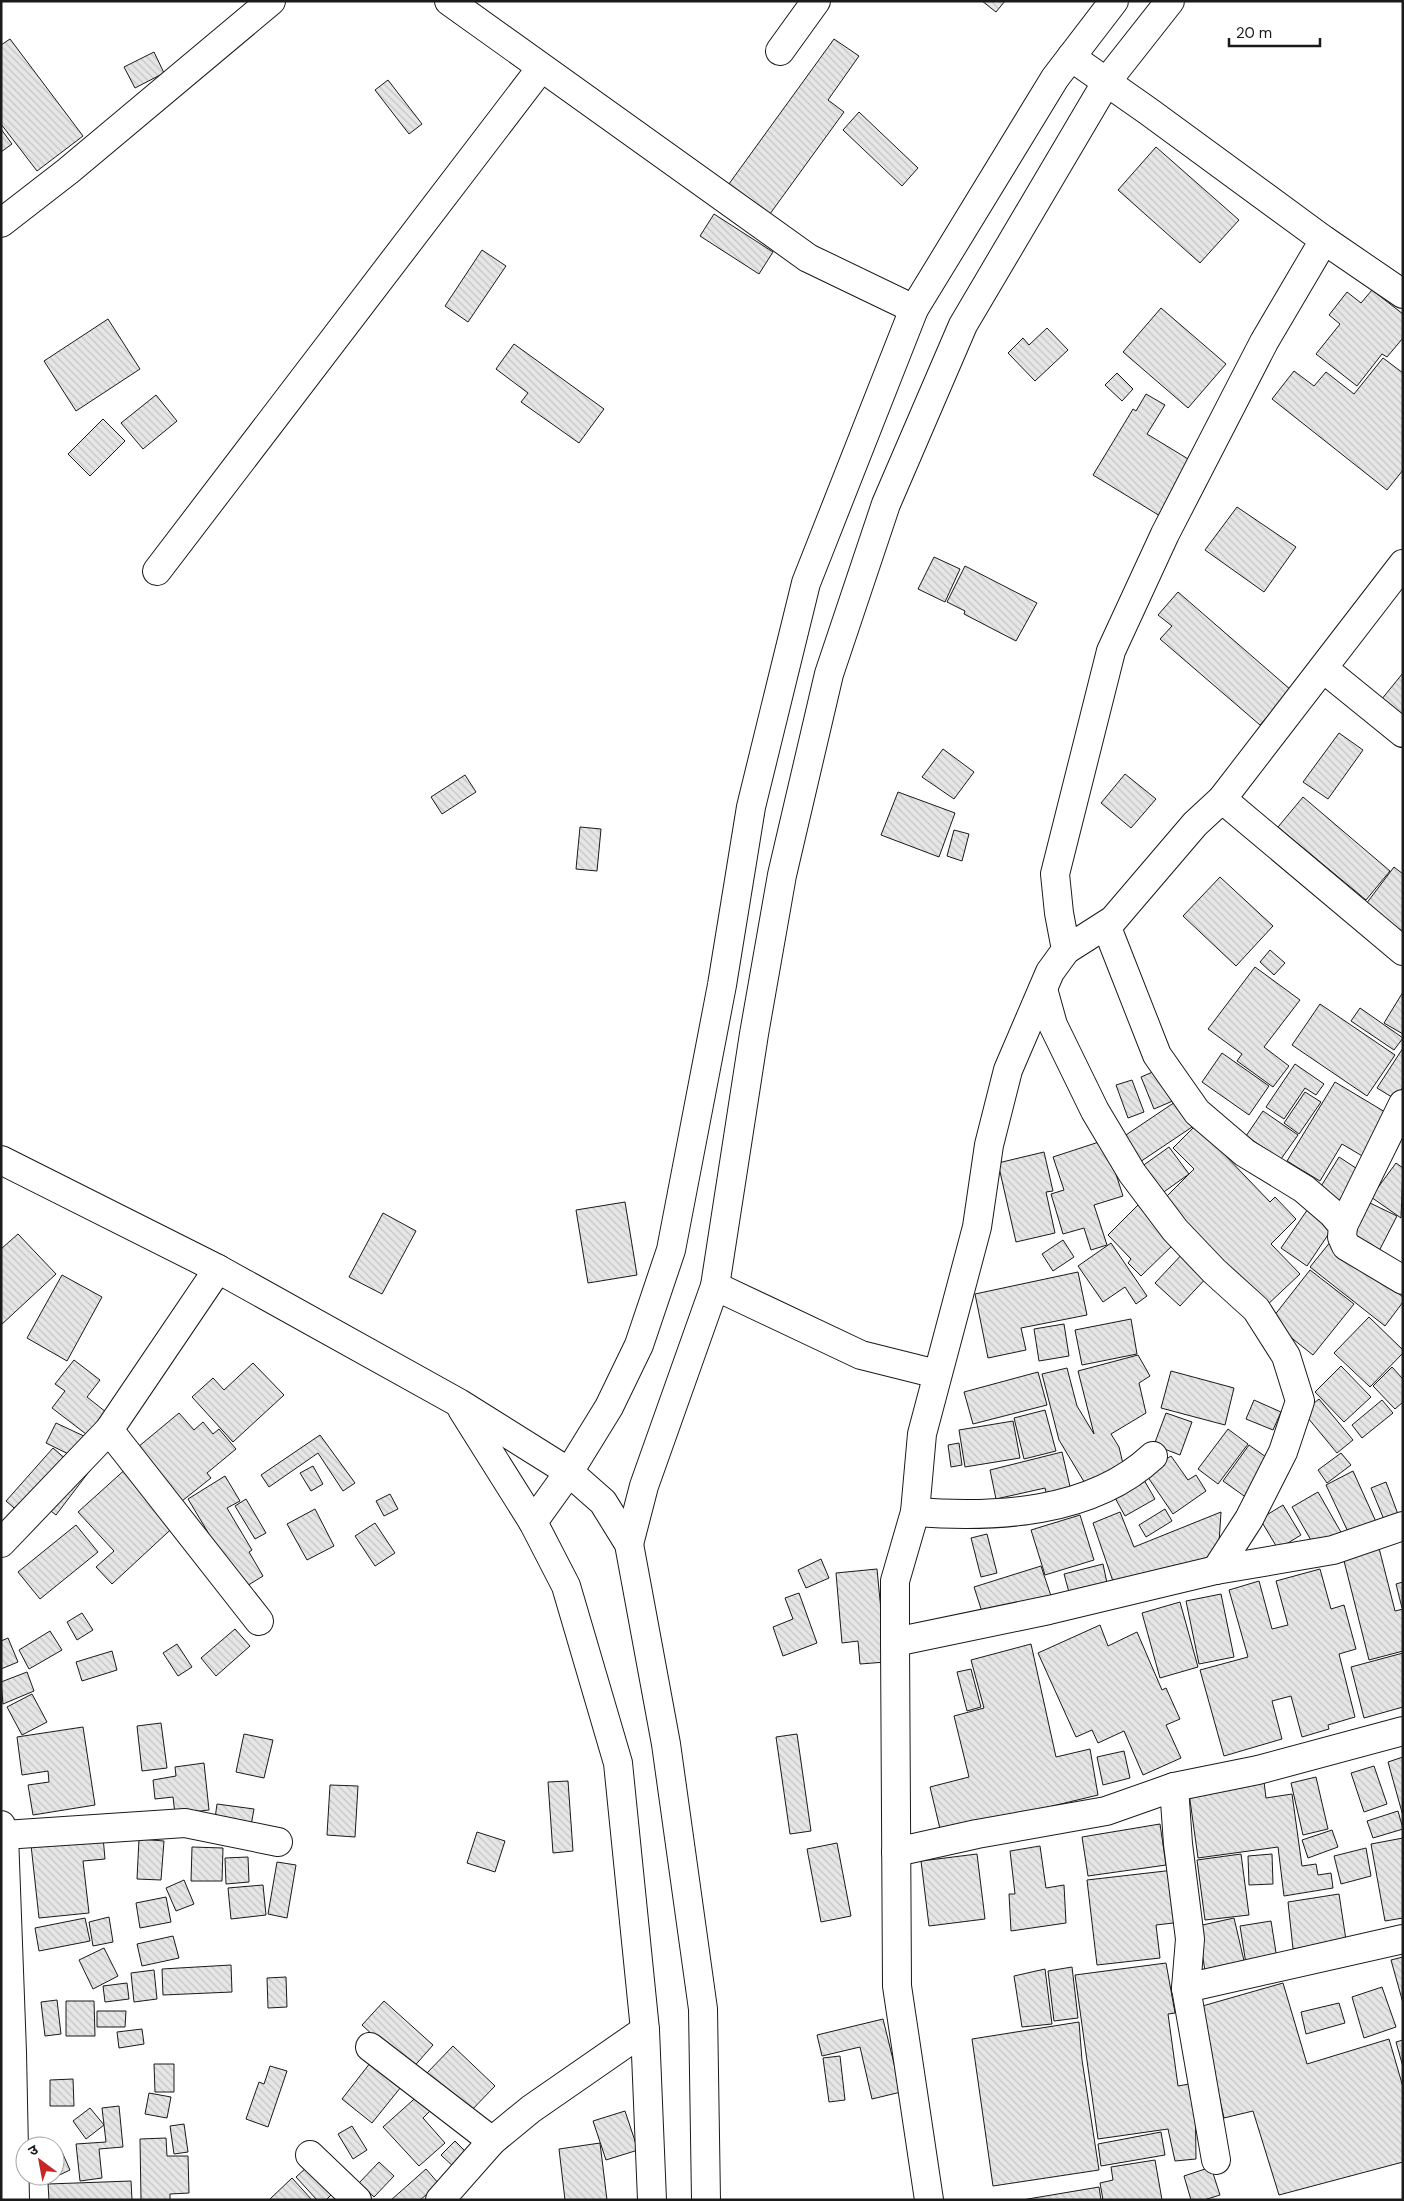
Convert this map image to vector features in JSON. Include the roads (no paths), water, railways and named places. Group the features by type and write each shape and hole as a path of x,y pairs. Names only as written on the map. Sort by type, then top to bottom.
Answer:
{"street":[{"path":"1,222 68,171 271,1"},
{"path":"449,1 808,258 914,309"},
{"path":"780,51 816,1"},
{"path":"533,1522 569,1472 610,1407 639,1345 671,1250 722,984 751,807 806,583 914,309 1055,78 1114,1"},
{"path":"629,1544 644,1486 714,1286 782,875 829,674 886,504 963,325 1107,81 1170,1"},
{"path":"1071,57 1107,81 1324,240 1403,294"},
{"path":"157,571 541,68"},
{"path":"1066,950 1055,874 1111,651 1165,534 1255,360 1324,240"},
{"path":"929,2200 897,1986 894,1816 895,1581 915,1512 922,1434 977,1227 989,1145 1008,1070 1050,972 1066,950 1113,920 1195,824 1222,799 1403,564"},
{"path":"1324,669 1403,733"},
{"path":"1222,799 1403,951"},
{"path":"1106,925 1157,1055 1196,1112 1245,1153 1304,1190 1332,1212 1343,1226"},
{"path":"1043,989 1054,1025 1074,1068 1095,1111 1132,1173 1175,1230 1214,1271 1256,1308 1286,1356 1300,1401 1286,1444 1249,1518 1216,1570"},
{"path":"1403,1104 1343,1226 1342,1237 1346,1246 1403,1280"},
{"path":"1,1160 218,1268 459,1403 569,1472 603,1502 629,1544 666,1744 703,2009 706,2200"},
{"path":"1,1543 109,1430 218,1268"},
{"path":"714,1286 861,1355 937,1374"},
{"path":"459,1403 533,1522 566,1586 618,1763 645,2030 652,2200"},
{"path":"109,1430 259,1621"},
{"path":"915,1512 960,1515 995,1514 1077,1500 1116,1484 1141,1467 1153,1456"},
{"path":"895,1642 1049,1610 1216,1570 1333,1550 1403,1526"},
{"path":"896,1852 977,1834 1106,1811 1174,1787 1258,1770 1403,1731"},
{"path":"1174,1787 1178,1844 1190,1939 1186,1988 1216,2160"},
{"path":"15,2200 12,2052 2,1830 185,1823 278,1842"},
{"path":"1186,1988 1403,1940"},
{"path":"440,2200 492,2142 531,2109 645,2030"},
{"path":"370,2047 492,2142"},
{"path":"310,2155 357,2200"}]}
